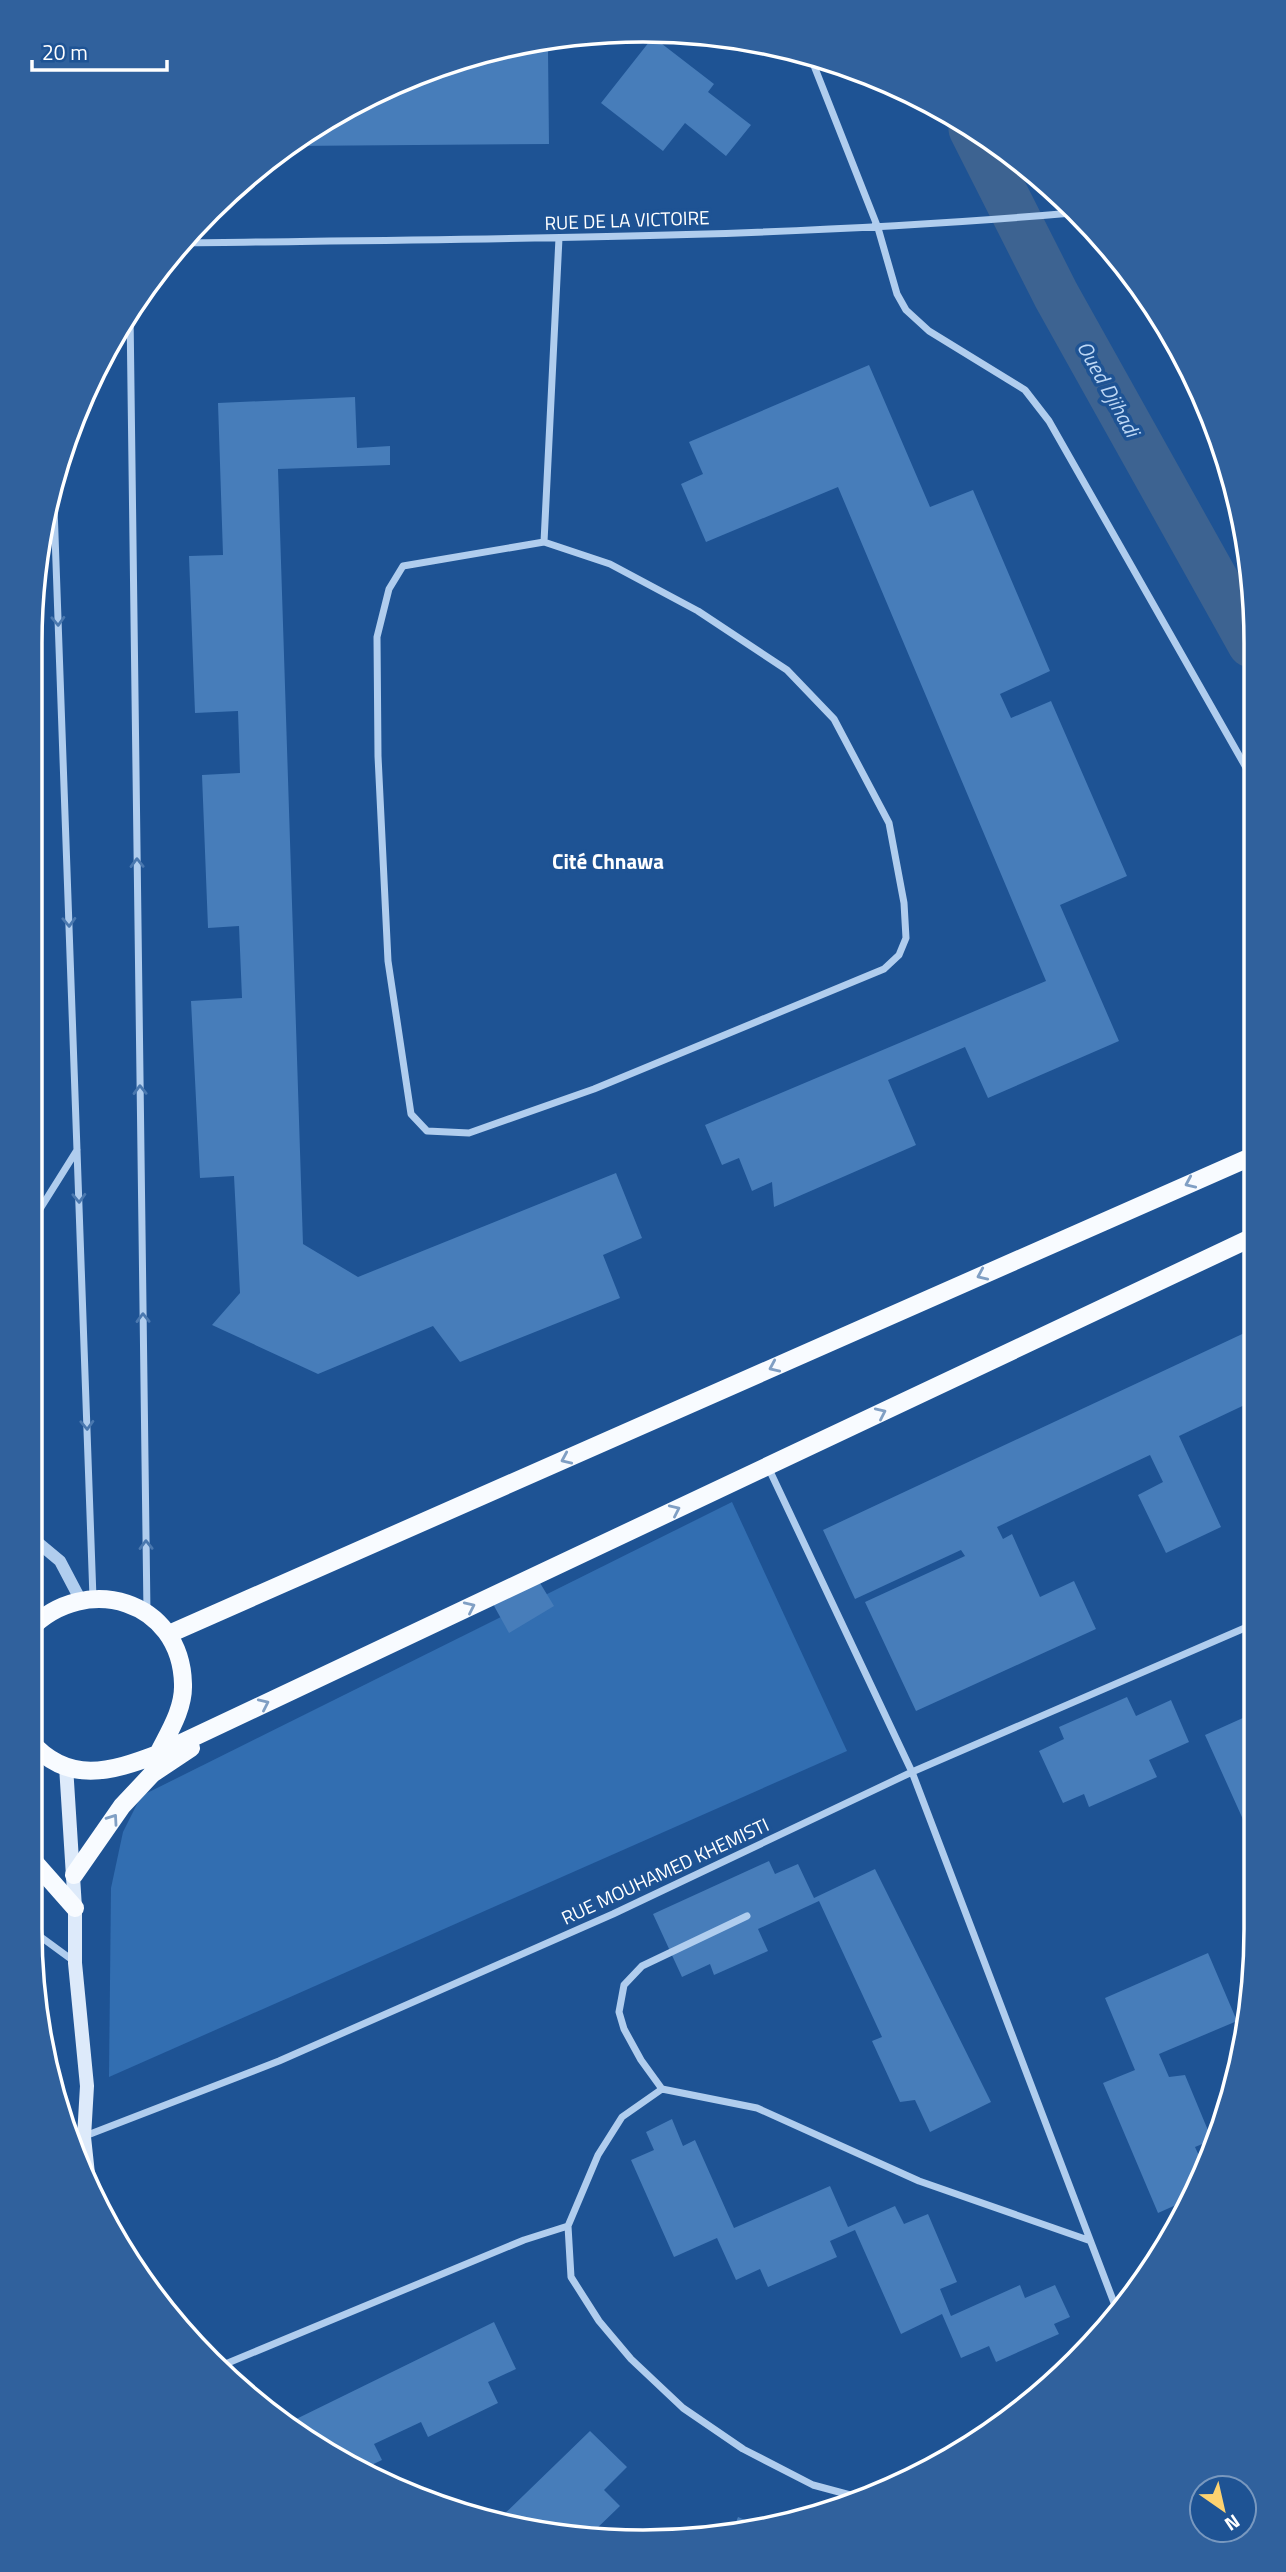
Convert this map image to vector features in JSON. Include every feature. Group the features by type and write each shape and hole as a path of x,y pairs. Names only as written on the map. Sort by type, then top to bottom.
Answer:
{"main road":[{"path":"169,1634 1244,1160"},
{"path":"42,1752 66,1766 90,1772 113,1770 158,1754 1244,1241"},
{"path":"42,1618 51,1610 86,1599 116,1600 146,1613 169,1634 180,1660 184,1684 180,1708 158,1754"},
{"path":"74,1875 122,1806 152,1774 239,1716"},
{"path":"42,1759 48,1758"},
{"path":"66,1766 74,1875 75,1962 86,2086 86,2153"},
{"path":"42,1871 75,1908"}],"street":[{"path":"815,67 878,228 897,294 906,310 929,331 1025,390 1049,421 1244,764"},
{"name":"RUE DE LA VICTOIRE","path":"195,243 559,238 878,228 1064,214"},
{"path":"544,542 559,238"},
{"path":"130,330 146,1613"},
{"path":"55,523 78,1150 86,1599"},
{"path":"544,542 610,564 698,611 787,670 834,719 889,823 904,903 906,938 899,955 884,969 594,1089 468,1133 427,1131 411,1114 388,961 378,756 377,637 389,589 403,566 544,542"},
{"path":"42,1206 78,1150"},
{"path":"768,1466 912,1772 1114,2303"},
{"path":"42,1546 60,1561 86,1599"},
{"name":"RUE MOUHAMED KHEMISTI","path":"84,2137 279,2062 613,1914 912,1772 1244,1628"},
{"path":"747,1916 642,1966 624,1985 619,2012 624,2029 641,2060 662,2089 757,2108 919,2180 1088,2240"},
{"path":"42,1938 75,1962"},
{"path":"662,2089 622,2117 598,2155 568,2226 570,2277 599,2321 631,2359 683,2408 743,2449 813,2485 847,2494"},
{"path":"228,2363 524,2240 568,2226"}],"shaded area":[{"path":"732,1502 847,1751 109,2077 111,1888 123,1832 141,1796"}],"building":[{"path":"649,42 660,42 714,84 708,92 751,125 726,156 685,123 663,151 601,103"},
{"path":"543,51 548,51 549,144 305,146 377,104 413,88 487,62"},
{"path":"869,365 930,507 973,490 1050,671 1000,694 1011,718 1051,701 1127,876 1060,905 1119,1041 988,1098 965,1047 888,1080 916,1145 774,1207 772,1182 752,1191 739,1158 722,1165 705,1125 1046,981 838,487 706,542 681,484 703,474 689,442"},
{"path":"355,397 357,448 390,446 390,465 278,469 303,1244 358,1277 616,1173 642,1238 603,1255 620,1298 460,1362 433,1326 318,1374 212,1325 240,1293 234,1176 200,1178 191,1001 242,998 239,926 208,928 202,775 240,773 238,711 195,713 189,556 223,555 218,403"},
{"path":"1244,1333 1244,1405 1179,1436 1221,1527 1166,1553 1138,1495 1163,1482 1150,1455 997,1527 1003,1539 1012,1534 1040,1597 1074,1581 1096,1629 916,1711 865,1602 965,1556 961,1550 855,1599 823,1530"},
{"path":"537,1578 554,1606 509,1633 493,1604"},
{"path":"1127,1697 1136,1716 1171,1700 1189,1742 1149,1760 1157,1777 1089,1807 1084,1794 1063,1803 1039,1751 1064,1739 1059,1727"},
{"path":"1244,1717 1244,1822 1205,1735"},
{"path":"769,1861 775,1874 798,1864 814,1898 875,1869 991,2102 930,2132 915,2100 900,2102 872,2041 882,2037 819,1901 758,1929 768,1951 714,1975 710,1964 682,1977 653,1914"},
{"path":"1208,1953 1237,2020 1159,2054 1169,2077 1185,2075 1208,2131 1204,2143 1195,2147 1199,2156 1177,2205 1158,2213 1103,2083 1135,2070 1105,1998"},
{"path":"672,2119 683,2146 695,2140 734,2228 830,2186 848,2227 895,2206 904,2224 928,2214 957,2282 940,2289 951,2316 1020,2285 1025,2298 1055,2285 1070,2317 1054,2324 1059,2334 996,2362 989,2346 961,2358 942,2314 901,2334 855,2230 830,2241 837,2257 768,2287 760,2269 736,2280 717,2238 674,2257 631,2160 654,2150 646,2132"},
{"path":"494,2322 516,2369 488,2382 498,2403 428,2437 421,2422 374,2444 382,2460 371,2465 296,2419"},
{"path":"590,2431 627,2467 604,2490 620,2506 597,2528 505,2514"}],"waterway":[{"name":"Oued Djihadi","path":"980,145 1056,295 1244,631"}],"district":[{"name":"Cité Chnawa","path":"608,862"}]}
